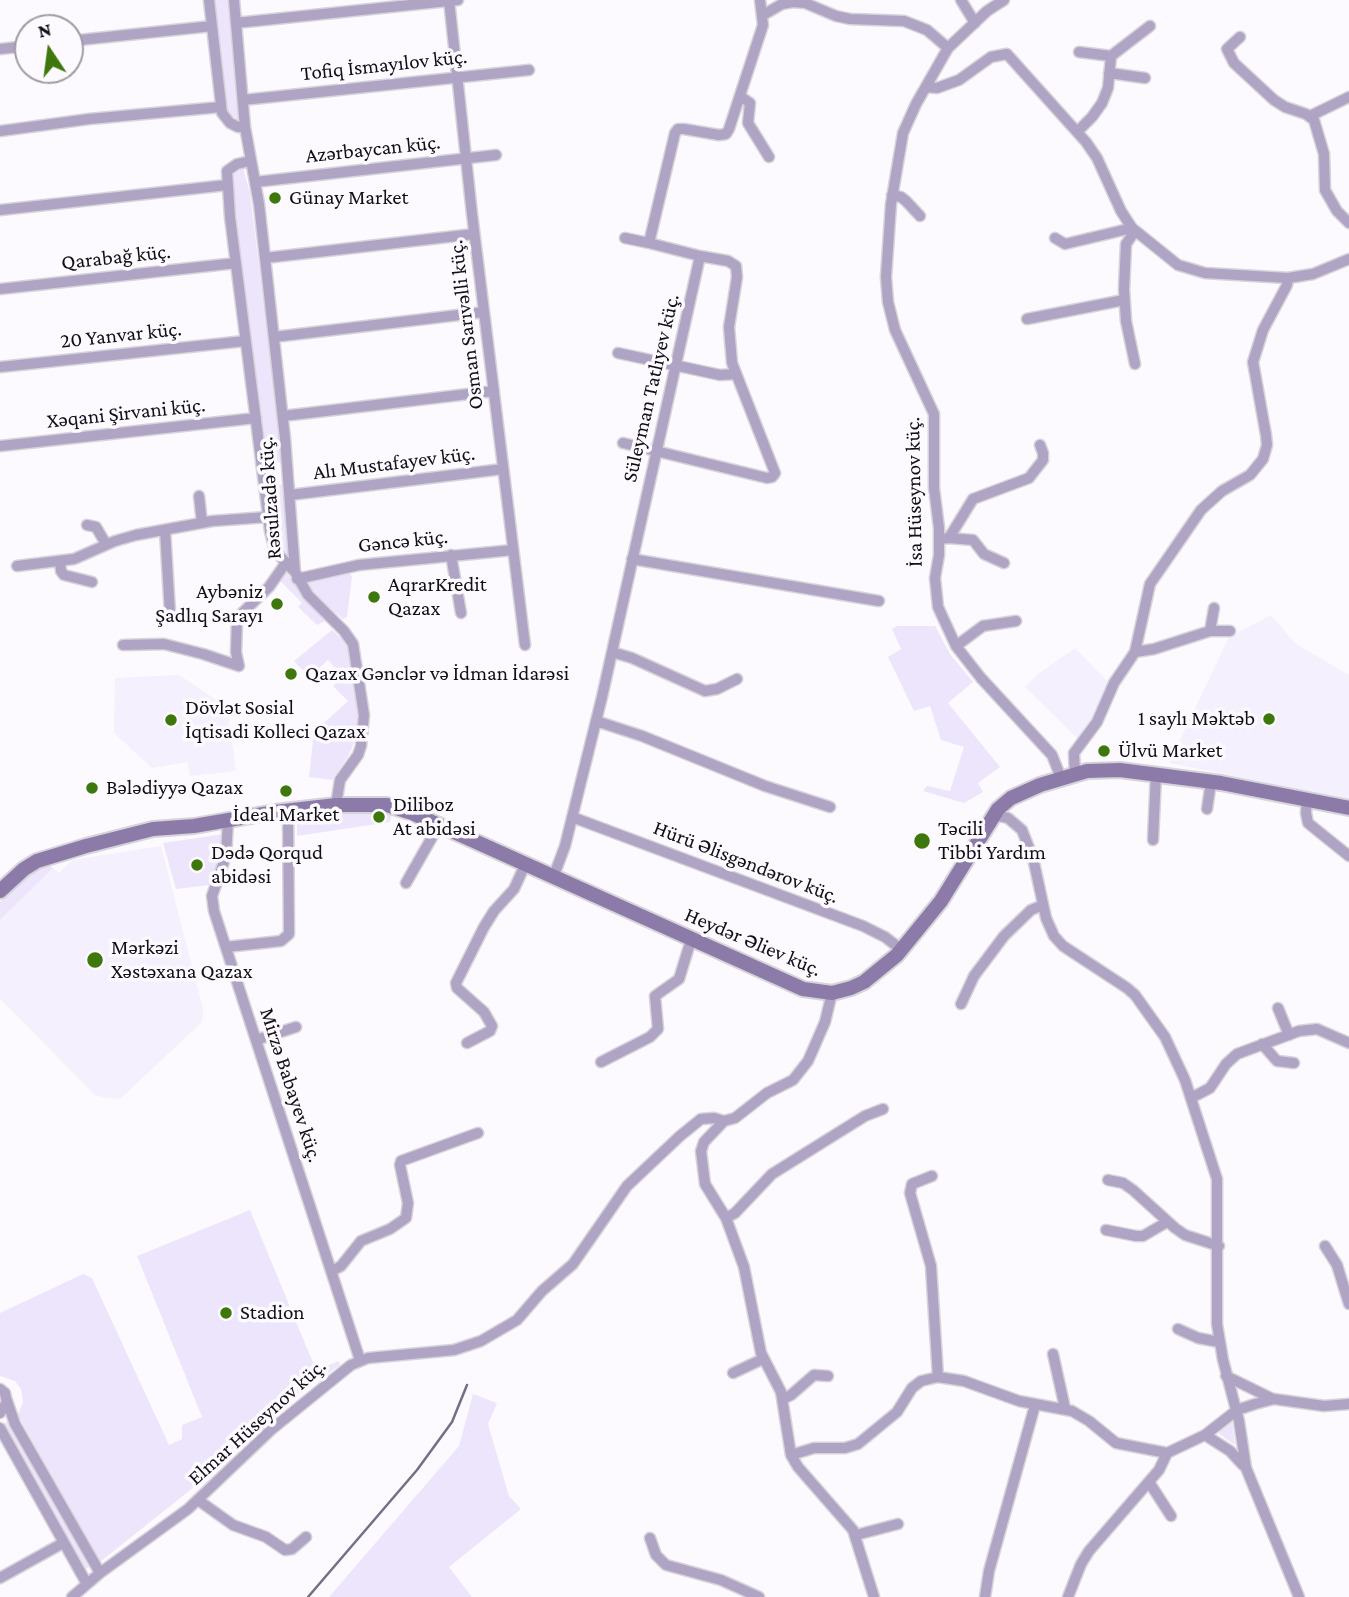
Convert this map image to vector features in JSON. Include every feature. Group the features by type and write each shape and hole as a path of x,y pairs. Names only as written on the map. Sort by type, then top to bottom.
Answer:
{"main road":[{"name":"Heydər Əliev küç.","path":"194,826 288,810 336,805 387,805 412,813 803,989 831,993 851,989 864,982 902,950 941,901 994,815 1011,798 1068,776 1110,770 1156,774 1307,798 1349,808"},
{"path":"0,891 24,869 51,856 153,829 194,826"},
{"path":"0,902 27,878 57,861 194,826"}],"street":[{"path":"209,0 221,107 225,120 237,127 245,127 234,0"},
{"path":"236,23 452,0"},
{"name":"Osman Sarıvəlli küç.","path":"452,0 457,77 474,234 524,645"},
{"path":"649,243 675,133 678,129 684,129 726,134 763,25 760,0"},
{"path":"961,0 975,23"},
{"name":"İsa Hüseynov küç.","path":"1004,0 948,48 903,133 892,195 887,246 888,302 895,331 934,414 934,488 944,539 935,595 937,607 956,646 1068,776"},
{"path":"763,15 782,4 805,3 835,16 850,19 904,21 927,30 948,48"},
{"path":"84,40 212,26"},
{"path":"1079,52 1111,56 1150,26"},
{"path":"1240,37 1227,49 1234,63 1274,100 1314,120 1324,154 1325,190 1337,211 1349,223"},
{"path":"926,87 937,88 959,80 991,57 1007,54 1097,158 1121,211 1134,229 1178,265 1192,270 1288,278 1313,274 1349,260"},
{"path":"1077,132 1102,103 1108,88 1111,56"},
{"name":"Tofiq İsmayılov küç.","path":"243,100 529,70"},
{"path":"1109,73 1145,78"},
{"path":"740,96 750,103 748,123 769,157"},
{"path":"1310,116 1349,97"},
{"path":"0,131 221,107"},
{"name":"Rəsulzadə küç.","path":"245,127 265,258 283,416 296,575 308,595 344,631 355,652 364,730 358,755 340,780 336,805"},
{"name":"Azərbaycan küç.","path":"254,182 496,155"},
{"path":"250,161 229,168 226,176 268,517 275,551 296,575"},
{"path":"0,210 227,185"},
{"path":"892,195 901,197 920,216"},
{"path":"1055,238 1065,244 1134,229"},
{"path":"1134,229 1126,244 1124,300 1135,363"},
{"path":"265,258 474,234"},
{"path":"623,443 767,478 772,477 775,469 736,374 729,327 737,277 736,266 728,261 625,238"},
{"name":"Süleyman Tatlıyev küç.","path":"552,878 565,846 596,721 700,256"},
{"name":"Qarabağ küç.","path":"0,289 236,263"},
{"path":"1068,776 1074,753 1097,722 1114,683 1135,652 1150,584 1201,510 1222,491 1250,475 1263,459 1267,445 1266,435 1253,362 1263,330 1287,285 1288,278"},
{"path":"1027,319 1124,300"},
{"path":"274,337 484,312"},
{"name":"20 Yanvar küç.","path":"0,367 246,341"},
{"path":"618,353 720,375 736,374"},
{"path":"283,416 494,391"},
{"name":"Xəqani Şirvani küç.","path":"0,446 256,418"},
{"path":"944,539 973,499 1016,485 1034,473 1043,460 1040,445"},
{"name":"Alı Mustafayev küç.","path":"290,495 503,469"},
{"path":"199,496 202,523"},
{"path":"17,566 74,559 125,537 202,523 268,517"},
{"path":"87,525 96,527 106,544"},
{"path":"165,530 170,612"},
{"path":"944,539 973,540 984,554 1004,563"},
{"name":"Gəncə küç.","path":"296,575 359,565 513,550"},
{"path":"451,555 461,613"},
{"path":"632,559 879,601"},
{"path":"60,562 64,575 92,582"},
{"path":"123,645 164,644 203,653 239,666 236,652 237,618 275,581 285,564"},
{"path":"1210,631 1214,608"},
{"path":"956,646 983,626 994,622 1016,621"},
{"path":"1135,652 1154,649 1210,631 1230,631"},
{"path":"612,652 632,658 705,691 717,689 737,679"},
{"path":"596,721 642,736 765,786 830,807"},
{"path":"1153,840 1156,774"},
{"path":"1207,809 1211,782"},
{"path":"1307,798 1308,823 1349,856"},
{"path":"226,947 281,941 289,934 288,810"},
{"path":"994,815 1008,818 1022,830 1033,858 1048,926 1063,946 1135,995 1165,1037 1191,1098 1217,1179 1219,1342 1237,1410 1246,1468 1299,1597"},
{"name":"Hürü Əlisgəndərov küç.","path":"572,817 863,926 885,937 902,950"},
{"name":"Mirzə Babayev küç.","path":"228,821 226,856 212,896 214,911 360,1360"},
{"path":"406,883 439,825"},
{"path":"467,1043 489,1031 492,1026 484,1012 457,988 456,984 484,927 514,889 525,865"},
{"path":"961,1004 974,976 1004,936 1031,910 1043,905"},
{"path":"601,1062 650,1037 658,1029 655,996 679,979 691,940"},
{"name":"Elmar Hüseynov küç.","path":"72,1597 198,1500 294,1410 360,1360 454,1350 481,1341 507,1327 573,1264 616,1200 643,1170 701,1119 714,1118 724,1121 742,1113 767,1093 793,1080 801,1072 825,1022 831,993"},
{"path":"1278,1009 1289,1035"},
{"path":"256,1040 296,1027"},
{"path":"1191,1098 1210,1088 1226,1064 1237,1054 1262,1044 1307,1029 1317,1029 1349,1043"},
{"path":"1262,1044 1277,1061 1294,1063"},
{"path":"726,1218 735,1213 772,1174 865,1116 884,1109"},
{"path":"724,1121 704,1142 701,1152 705,1184 726,1218 744,1267 763,1359 783,1399 793,1461 856,1535 874,1597"},
{"path":"332,1271 341,1266 361,1241 406,1219 408,1203 401,1161 478,1133"},
{"path":"932,1176 912,1184 910,1193 931,1266 938,1377"},
{"path":"1108,1180 1123,1183 1133,1190 1185,1235 1219,1246"},
{"path":"1106,1230 1136,1237 1143,1236 1167,1222"},
{"path":"1325,1246 1337,1265 1349,1304"},
{"path":"1178,1329 1198,1338 1219,1342"},
{"path":"1053,1354 1065,1409"},
{"path":"733,1373 763,1359"},
{"path":"783,1399 810,1377 828,1376"},
{"path":"1227,1376 1274,1399 1324,1406 1349,1404"},
{"path":"791,1455 814,1448 845,1448 858,1444 897,1412 912,1388 921,1381 938,1377 964,1381 1035,1405 1065,1409 1089,1421 1116,1443 1167,1452 1205,1435 1237,1410 1274,1399"},
{"path":"0,1413 6,1406 2,1391"},
{"path":"2,1391 15,1424 100,1573"},
{"path":"985,1597 989,1571 1035,1405"},
{"path":"0,1428 87,1584"},
{"path":"1205,1435 1230,1451 1246,1468"},
{"path":"1068,1597 1089,1551 1159,1470 1167,1452"},
{"path":"1149,1482 1171,1516"},
{"path":"198,1500 233,1525 266,1537 285,1550 292,1549 306,1537"},
{"path":"856,1535 898,1524"},
{"path":"650,1538 656,1555 672,1569 721,1580 759,1597"},
{"path":"0,1578 63,1543"}],"shaded area":[{"path":"213,0 228,0 239,121 228,112 225,105"},
{"path":"243,168 250,193 283,462 266,464 231,182 233,175"},
{"path":"286,484 290,556 285,557 270,486"},
{"path":"349,570 352,577 347,617 343,619 319,599 306,581"},
{"path":"286,572 325,621 317,625 298,607 302,603 280,581"},
{"name":"1 saylı Məktəb","path":"1271,615 1296,644 1349,675 1349,799 1169,763 1229,637"},
{"path":"897,626 935,626 950,654 973,682 948,703 1000,767 978,783 983,792 964,803 923,791 927,786 950,791 964,747 941,740 930,706 914,711 888,657 901,649 892,629"},
{"path":"332,630 348,649 358,732 349,755 332,780 309,777 314,732 348,701 333,686 342,676 328,660 309,677 294,661"},
{"path":"1075,648 1108,682 1092,722 1077,738 1025,687 1038,674"},
{"name":"Dövlət Sosial İqtisadi Kolleci Qazax","path":"179,675 227,707 236,771 190,776 187,762 152,768 114,733 115,678"},
{"path":"378,811 392,814 390,822 297,836 297,819 334,813"},
{"path":"224,834 220,862 210,885 176,889 163,843"},
{"name":"Mərkəzi Xəstəxana Qazax","path":"161,846 203,1009 202,1022 120,1099 96,1096 0,999 0,920 53,868 59,873 72,860"},
{"path":"48,864 53,868 0,920 0,902 29,876"},
{"path":"250,1210 316,1370 339,1361 340,1365 302,1391 204,1479 100,1562 18,1415 23,1402 21,1389 15,1381 0,1376 0,1313 83,1274 92,1278 169,1445 182,1439 182,1425 202,1417 137,1256"},
{"path":"473,1394 497,1403 488,1424 509,1496 521,1509 449,1567 472,1597 329,1597 459,1446"},
{"path":"9,1421 89,1567 83,1570 3,1424"},
{"path":"1232,1421 1235,1445 1218,1433"}],"waterway":[{"path":"308,1597 417,1470 452,1422 467,1385"}],"place":[{"name":"Günay Market","path":"275,198"},
{"name":"AqrarKredit Qazax","path":"374,597"},
{"name":"Aybəniz Şadlıq Sarayı","path":"277,604"},
{"name":"Qazax Gənclər və İdman İdarəsi","path":"291,674"},
{"name":"1 saylı Məktəb","path":"1269,719"},
{"name":"Dövlət Sosial İqtisadi Kolleci Qazax","path":"171,720"},
{"name":"Ülvü Market","path":"1104,751"},
{"name":"Bələdiyyə Qazax","path":"92,788"},
{"name":"İdeal Market","path":"286,791"},
{"name":"Diliboz At abidəsi","path":"379,817"},
{"name":"Təcili Tibbi Yardım","path":"922,841"},
{"name":"Dədə Qorqud abidəsi","path":"197,865"},
{"name":"Mərkəzi Xəstəxana Qazax","path":"95,960"},
{"name":"Stadion","path":"226,1313"}]}
